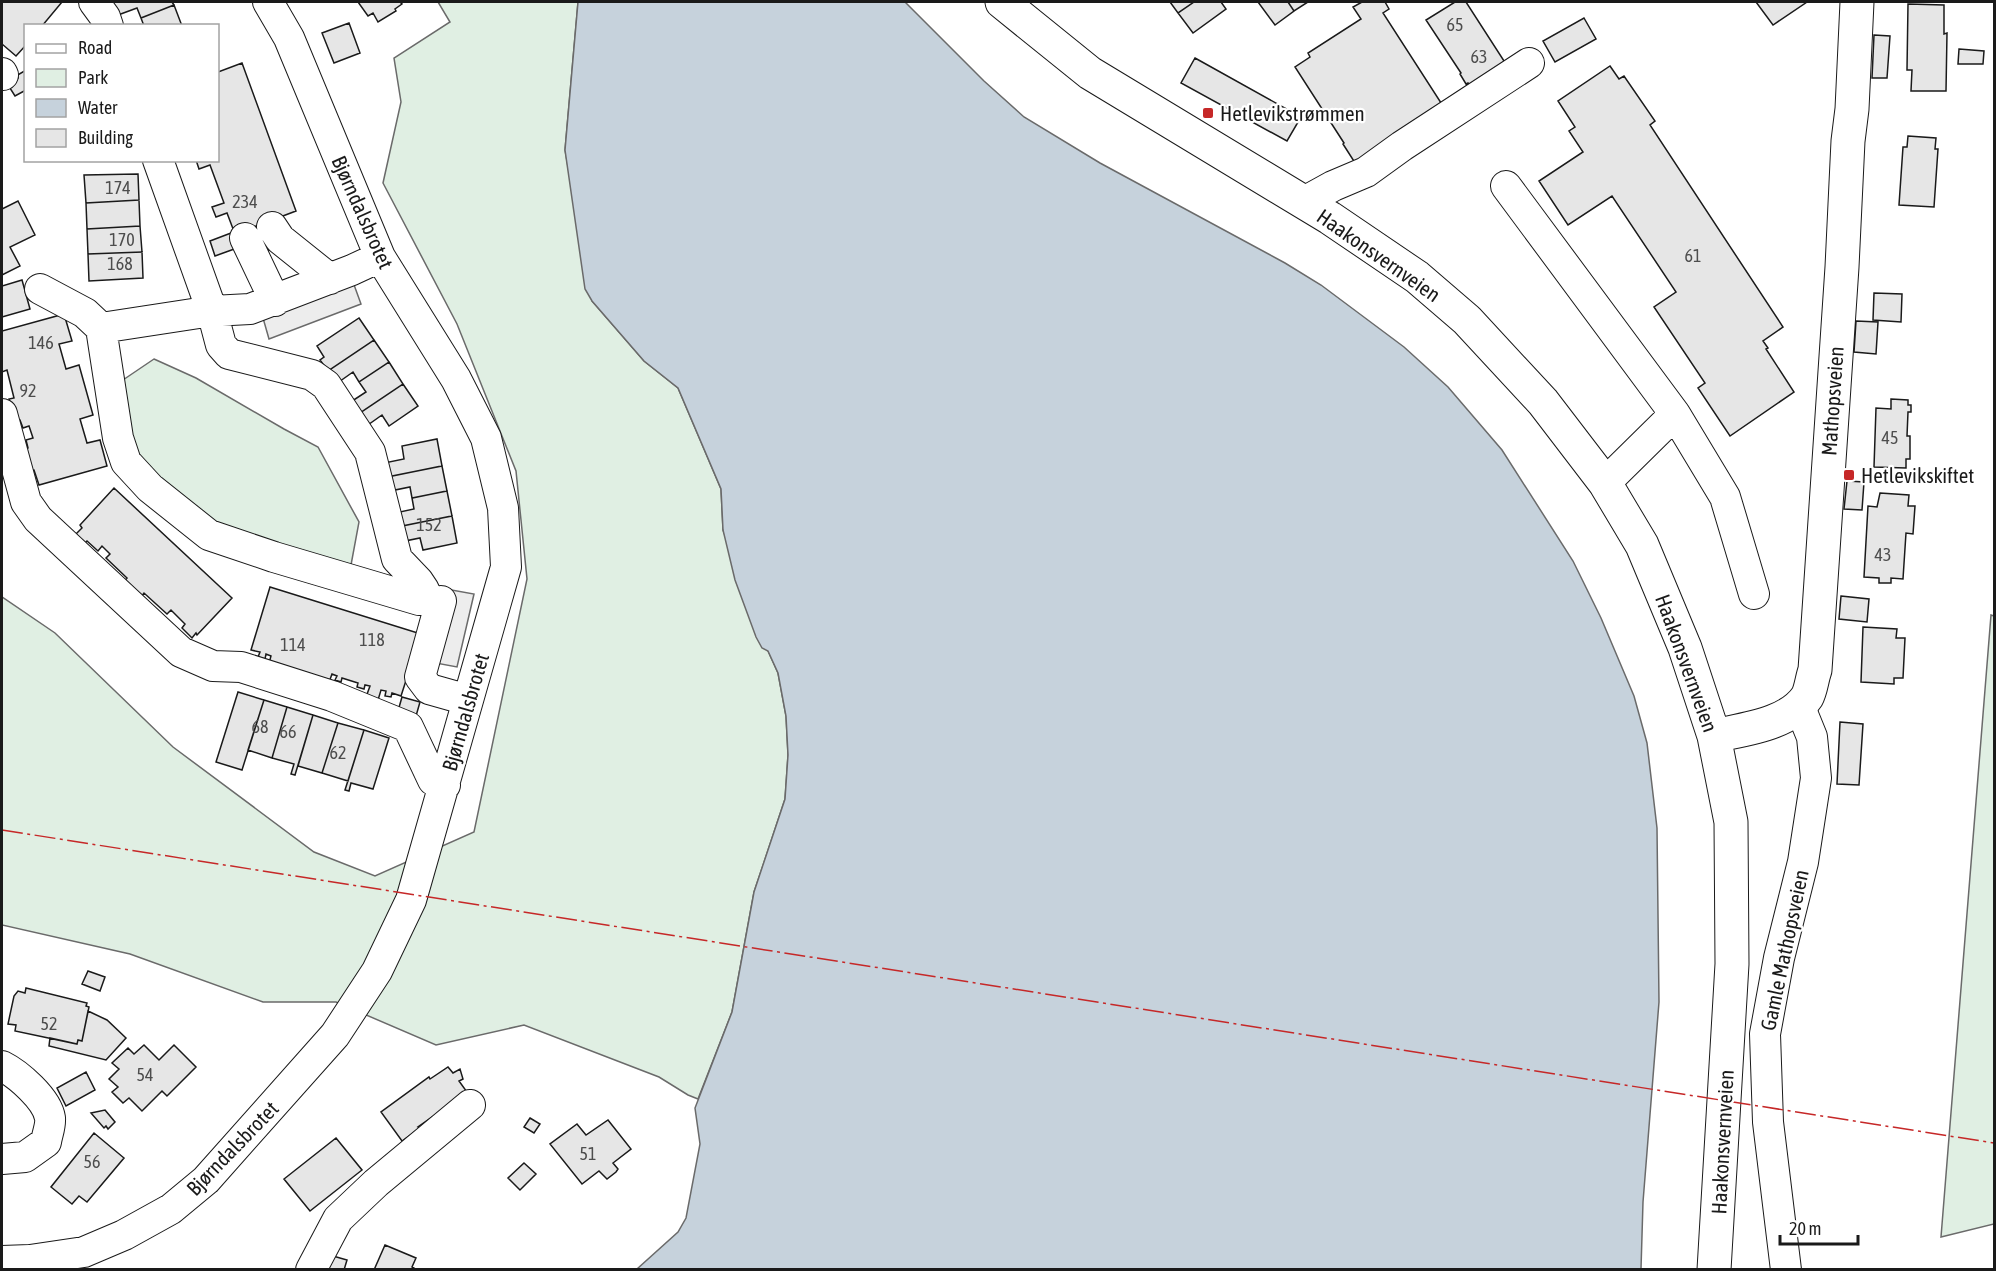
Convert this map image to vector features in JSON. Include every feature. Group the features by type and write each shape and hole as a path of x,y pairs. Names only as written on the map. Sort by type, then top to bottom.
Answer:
{"main road":[{"name":"Haakonsvernveien","path":"1002,2 1090,73 1304,202 1417,277 1467,320 1543,402 1605,483 1642,545 1685,648 1714,736 1731,822 1732,940 1714,1269"},
{"name":"Mathopsveien","path":"1799,705 1808,695 1815,670 1857,2"},
{"path":"1714,736 1781,719 1799,705"}],"street":[{"path":"94,2 107,24"},
{"name":"Bjørndalsbrotet","path":"2,1261 30,1260 84,1252 124,1235 171,1209 206,1180 335,1035 376,971 411,900 506,567 503,508 486,438 456,379 380,257 289,38 268,2"},
{"path":"1841,2 1854,36"},
{"name":"Haakonsvernveien","path":"1304,202 1366,172 1529,63"},
{"path":"40,289 85,313 100,328 118,438 126,462 150,488 209,535 419,600 424,591 418,581 397,559 370,452 326,385 312,375 229,354 221,345 212,311 159,162"},
{"path":"1506,186 1675,414 1725,497 1754,594"},
{"path":"275,301 259,232 280,239 330,279"},
{"path":"100,328 212,311 250,309 330,279 380,257"},
{"path":"2,414 26,502 38,519 181,652 213,666 241,667 332,696 408,727 433,780 445,785"},
{"path":"1605,483 1675,414"},
{"path":"441,601 420,677 429,689 468,700"},
{"name":"Gamle Mathopsveien","path":"1786,1269 1768,1122 1765,1034 1779,958 1803,862 1816,778 1812,737 1799,705"},
{"path":"2,1066 11,1071 40,1097 50,1118 46,1142 26,1157 2,1159"},
{"path":"311,1269 338,1219 376,1183 470,1105"}],"green space":[{"path":"438,2 578,2 565,150 592,301 644,361 678,388 721,489 723,530 778,673 786,716 788,755 785,799 754,892 732,1012 698,1099 659,1077 524,1025 436,1045 336,1002 263,1002 130,954 2,925 2,597 55,633 173,747 314,852 375,876 474,832 527,579 516,471 457,324 383,183 401,102 394,58 450,22"},
{"path":"154,359 196,378 318,447 359,522 351,565 217,526 135,458 120,382"},
{"path":"1991,615 1994,616 1994,1224 1941,1237"}],"shaded area":[{"path":"353,282 361,304 269,339 263,318"},
{"path":"435,587 474,594 457,667 414,659"}],"water":[{"path":"578,2 905,2 984,81 1024,117 1100,163 1285,263 1321,285 1404,347 1448,387 1502,450 1573,561 1601,618 1634,696 1647,743 1657,828 1659,1002 1643,1202 1641,1269 637,1269 678,1232 686,1218 700,1144 695,1108 732,1012 754,892 785,799 788,755 786,716 778,673 768,651 762,648 756,637 735,580 723,530 721,489 678,388 644,361 592,301 585,289 565,150"}],"building":[{"path":"2,2 62,2 44,24 24,24 24,47 16,56 2,44"},
{"path":"112,2 172,2 174,5 141,18 137,8 118,15"},
{"path":"358,2 400,2 402,4 395,9 396,11 378,22 373,13 368,16"},
{"path":"1170,2 1194,2 1178,13"},
{"path":"1194,2 1221,2 1226,9 1193,33 1178,13"},
{"path":"1258,2 1288,2 1294,11 1275,25"},
{"path":"1288,2 1308,2 1294,11"},
{"path":"1362,2 1385,2 1389,9 1383,13 1445,109 1357,166 1295,67 1310,57 1308,53 1361,19 1353,7"},
{"path":"1455,2 1466,2 1506,64 1471,87 1468,83 1466,84 1426,20"},
{"path":"1756,2 1807,2 1773,25"},
{"path":"1908,4 1944,5 1944,34 1947,33 1946,91 1911,91 1912,70 1907,70"},
{"path":"174,5 181,24 143,24 141,18"},
{"path":"1584,18 1596,39 1555,62 1543,41"},
{"path":"349,23 360,53 334,63 322,33"},
{"path":"1874,35 1890,36 1887,78 1872,78"},
{"path":"1959,49 1984,51 1983,64 1958,64"},
{"path":"1195,58 1301,117 1287,141 1181,83"},
{"path":"242,63 296,211 235,234 227,213 216,217 212,207 224,203 210,165 199,169 197,162 219,162 219,72"},
{"path":"1610,66 1619,79 1624,76 1655,121 1650,125 1783,327 1763,341 1794,392 1730,436 1698,388 1705,383 1654,307 1676,292 1612,196 1568,225 1539,181 1583,152 1569,131 1575,127 1558,101"},
{"path":"24,71 24,91 15,96 8,85 18,78 16,76"},
{"path":"1908,136 1936,138 1935,149 1938,149 1934,207 1899,205 1903,147 1907,147"},
{"path":"138,174 139,200 86,203 84,175"},
{"path":"139,200 140,226 87,229 86,203"},
{"path":"18,201 35,235 10,247 20,266 2,275 2,209"},
{"path":"140,226 142,252 88,254 87,229"},
{"path":"231,233 237,248 215,256 210,241"},
{"path":"142,252 143,278 89,281 88,254"},
{"path":"22,280 30,309 2,317 2,286"},
{"path":"1874,293 1902,294 1901,322 1873,320"},
{"path":"64,314 72,341 59,344 66,369 79,365 93,415 80,419 87,443 100,440 107,466 39,485 34,470 29,471 23,449 28,448 26,440 33,438 29,426 23,428 20,420 15,421 9,399 14,398 7,370 2,372 2,331"},
{"path":"359,318 374,340 328,371 320,360 324,357 317,346"},
{"path":"1856,321 1878,322 1876,354 1854,352"},
{"path":"374,340 389,362 359,382 353,372 336,384 328,371"},
{"path":"389,362 403,384 357,415 349,403 366,392 359,382"},
{"path":"403,384 418,406 389,426 382,415 365,427 357,415"},
{"path":"1891,399 1908,400 1908,405 1911,405 1911,412 1908,412 1907,436 1910,436 1910,459 1906,459 1906,468 1874,467 1876,408 1891,409"},
{"path":"437,439 442,466 387,477 384,463 404,459 402,446"},
{"path":"442,466 447,491 412,498 410,487 390,491 387,477"},
{"path":"1847,481 1864,482 1862,510 1844,509"},
{"path":"114,488 232,598 192,638 182,628 185,624 171,610 167,614 144,593 138,601 121,585 127,578 106,558 110,554 102,546 98,551 87,541 80,548 71,539 82,528 80,525"},
{"path":"447,491 452,516 397,527 395,513 414,509 412,498"},
{"path":"1880,493 1909,495 1908,506 1915,506 1913,534 1906,533 1903,579 1891,578 1891,583 1879,583 1879,578 1864,577 1868,506 1877,507"},
{"path":"452,516 457,543 423,550 420,538 400,542 397,527"},
{"path":"270,587 421,634 401,696 392,693 391,697 385,696 386,691 381,690 378,700 366,697 370,686 365,685 364,689 357,687 358,683 342,678 341,682 335,680 337,676 332,674 328,685 268,667 271,656 266,654 265,659 258,657 260,652 251,650"},
{"path":"1841,596 1869,599 1867,622 1839,619"},
{"path":"1863,627 1897,629 1896,638 1905,638 1903,678 1894,678 1894,684 1861,682"},
{"path":"238,692 264,700 242,770 216,762"},
{"path":"402,697 420,702 416,716 398,711"},
{"path":"264,700 287,707 272,758 248,750"},
{"path":"287,707 313,715 295,775 291,774 294,764 272,758"},
{"path":"313,715 338,723 322,773 298,766"},
{"path":"1840,722 1863,724 1859,785 1837,784"},
{"path":"338,723 364,730 348,781 322,773"},
{"path":"364,730 389,738 373,789 351,783 349,791 345,790"},
{"path":"88,971 105,977 100,991 82,984"},
{"path":"26,988 87,1003 86,1006 89,1007 82,1041 78,1040 77,1044 15,1031 16,1025 8,1024 14,996 18,991 25,993"},
{"path":"88,1011 107,1020 126,1038 106,1060 49,1046 50,1038 77,1044 78,1040 82,1041"},
{"path":"144,1045 159,1060 174,1045 196,1067 167,1096 162,1091 142,1111 129,1098 123,1103 112,1092 118,1087 109,1079 119,1069 112,1063 128,1048 134,1054"},
{"path":"448,1067 453,1073 460,1069 463,1079 459,1081 467,1092 402,1141 381,1112 429,1077 430,1079"},
{"path":"86,1072 95,1090 66,1106 57,1088"},
{"path":"105,1110 115,1122 108,1129 106,1126 104,1128 91,1113"},
{"path":"530,1118 540,1124 534,1133 524,1127"},
{"path":"608,1120 631,1149 613,1163 618,1169 607,1179 599,1171 582,1184 550,1144 577,1124 586,1135"},
{"path":"94,1133 124,1158 87,1202 79,1196 72,1204 51,1187"},
{"path":"336,1138 362,1170 310,1211 284,1179"},
{"path":"524,1163 536,1174 520,1190 508,1178"},
{"path":"385,1245 416,1258 412,1267 417,1270 374,1270"},
{"path":"326,1254 347,1260 344,1270 321,1270"}],"power":[{"path":"2,830 1994,1143"}],"place":[{"name":"Hetlevikstrømmen","path":"1208,113"},
{"name":"Hetlevikskiftet","path":"1849,475"}]}
